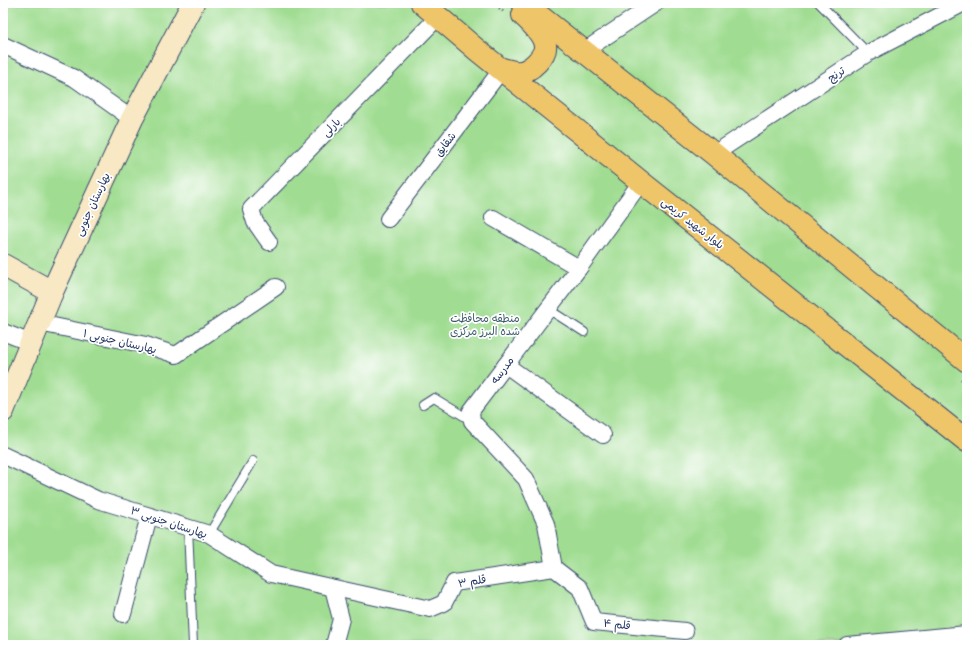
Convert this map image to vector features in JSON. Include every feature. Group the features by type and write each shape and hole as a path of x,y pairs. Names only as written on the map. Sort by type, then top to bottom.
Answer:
{"main road":[{"name":"بلوار شهید کریمی","path":"422,3 641,182 967,441"},
{"path":"502,69 521,72 534,65 545,53 545,45 540,32 508,3"},
{"path":"523,3 714,154 967,360"}],"street":[{"name":"بهارستان جنوبی","path":"3,411 52,292 132,119 193,3"},
{"path":"584,51 656,3"},
{"name":"ترنج","path":"714,154 868,53 964,3"},
{"name":"بارلی","path":"269,242 256,222 251,209 438,17"},
{"path":"3,45 74,78 132,119"},
{"name":"شقایق","path":"388,219 502,69"},
{"name":"مدرسه","path":"472,422 471,411 579,268 641,182"},
{"path":"493,218 579,268"},
{"path":"3,265 52,292"},
{"name":"بهارستان جنوبی ۱","path":"39,323 146,345 176,355 276,287"},
{"path":"3,332 30,343"},
{"path":"506,366 603,435"},
{"path":"472,422 526,479 546,524 554,568"},
{"name":"بهارستان جنوبی ۳","path":"3,456 98,500 209,534 271,574 333,588"},
{"path":"123,614 149,516"},
{"name":"قلم ۳","path":"333,588 430,609 444,603 454,583 554,568"},
{"name":"قلم ۴","path":"554,568 580,588 594,622 685,631"},
{"path":"333,588 341,619 334,645"},
{"path":"847,645 924,641 967,634"}],"lane":[{"path":"819,3 868,53"},
{"path":"548,309 584,332"},
{"path":"423,405 434,398 472,422"},
{"path":"209,534 253,461"},
{"path":"188,527 193,645"}],"green space":[{"name":"منطقه محافظت شده البرز مرکزی","path":"3,3 967,3 967,645 3,645"}]}
